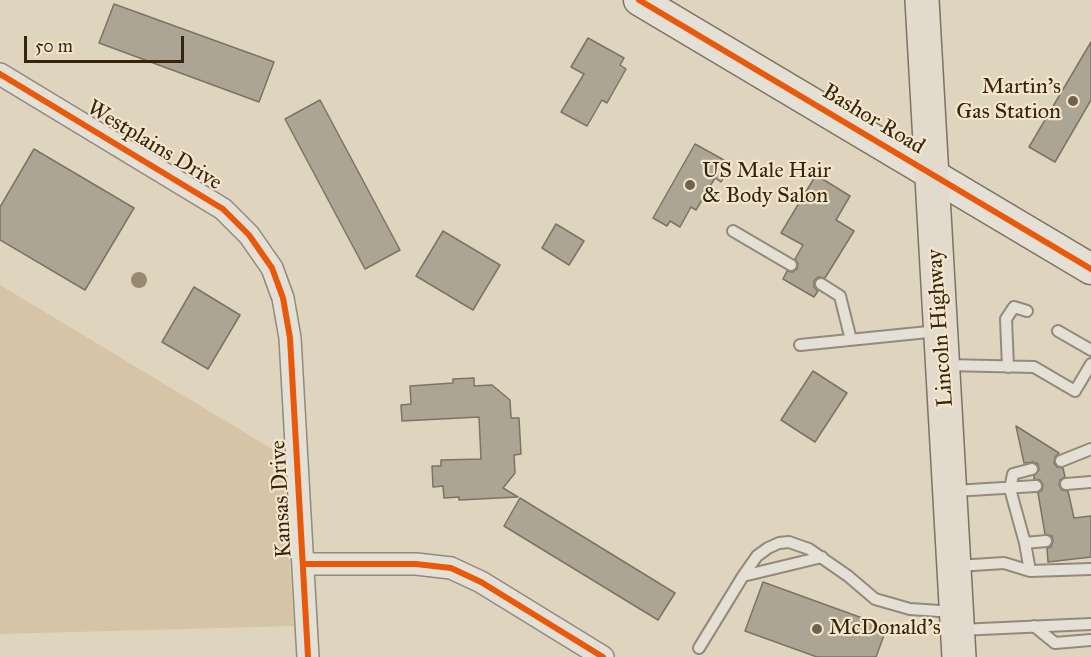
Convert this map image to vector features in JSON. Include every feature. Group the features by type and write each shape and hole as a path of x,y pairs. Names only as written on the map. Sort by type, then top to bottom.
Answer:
{"highway":[{"name":"Lincoln Highway","path":"922,0 958,633"}],"street":[{"name":"Bashor Road","path":"639,0 1091,268"},
{"name":"Westplains Drive","path":"0,74 223,209 249,235 272,268 283,298 290,338"},
{"name":"Kansas Drive","path":"290,338 308,657"},
{"path":"304,564 416,564 451,568 481,582 603,657"}],"lane":[{"path":"733,231 791,265"},
{"path":"821,284 840,296 851,340"},
{"path":"1008,367 1006,319 1014,307 1027,311"},
{"path":"800,345 942,331"},
{"path":"1058,331 1091,350"},
{"path":"944,365 1034,367 1075,391 1091,364"},
{"path":"1061,461 1091,449"},
{"path":"1030,571 1010,489 1013,474 1032,469"},
{"path":"1066,484 1091,482"},
{"path":"951,491 1036,486"},
{"path":"1025,543 1046,541"},
{"path":"699,648 757,556 779,543 789,542 800,545 822,557 875,599 910,609 958,633 1034,626 1091,624"},
{"path":"743,576 822,557"},
{"path":"954,566 1004,564 1030,571 1091,569"},
{"path":"1034,626 1055,643 1091,640"}],"shaded area":[{"path":"0,285 282,455 294,626 0,634"}],"building":[{"path":"114,4 274,62 259,102 99,43"},
{"path":"588,38 624,58 620,65 626,69 607,103 602,100 587,126 561,112 584,74 571,67"},
{"path":"1091,42 1091,100 1055,162 1029,147"},
{"path":"320,100 400,250 365,269 285,119"},
{"path":"695,144 731,164 721,182 715,178 696,210 691,207 680,227 670,221 667,226 653,218"},
{"path":"34,149 134,208 85,290 0,240 0,207"},
{"path":"816,175 850,196 836,220 854,231 825,278 818,277 814,281 814,287 818,291 814,297 783,279 787,271 792,272 797,269 798,264 795,259 803,245 781,233"},
{"path":"556,224 584,241 569,265 542,248"},
{"path":"443,231 500,265 473,310 416,276"},
{"path":"194,287 240,315 208,369 162,342"},
{"path":"813,371 847,393 815,442 781,420"},
{"path":"474,378 474,386 492,385 510,400 511,418 519,418 521,454 514,455 515,473 503,488 518,497 459,500 459,497 444,498 443,486 433,487 432,466 441,466 441,460 481,459 479,417 402,421 401,405 411,404 410,386 453,383 453,379"},
{"path":"1016,426 1059,453 1054,463 1057,467 1063,468 1065,477 1060,480 1059,485 1062,490 1068,491 1074,518 1091,516 1091,557 1048,562 1047,548 1051,547 1053,541 1052,536 1045,534 1038,493 1042,490 1043,485 1040,480 1034,479 1039,470 1038,464 1024,463"},
{"path":"520,498 675,593 658,620 504,526"},
{"path":"763,582 887,627 876,657 817,657 745,631"}],"cycle path":[{"path":"639,0 1091,269"},
{"path":"0,74 223,209 249,235 272,268 283,298 290,338 308,657"},
{"path":"304,564 416,564 451,568 481,582 603,657"}],"place":[{"name":"Martin's Gas Station","path":"1073,101"},
{"name":"US Male Hair & Body Salon","path":"690,185"},
{"name":"McDonald's","path":"817,629"}]}
